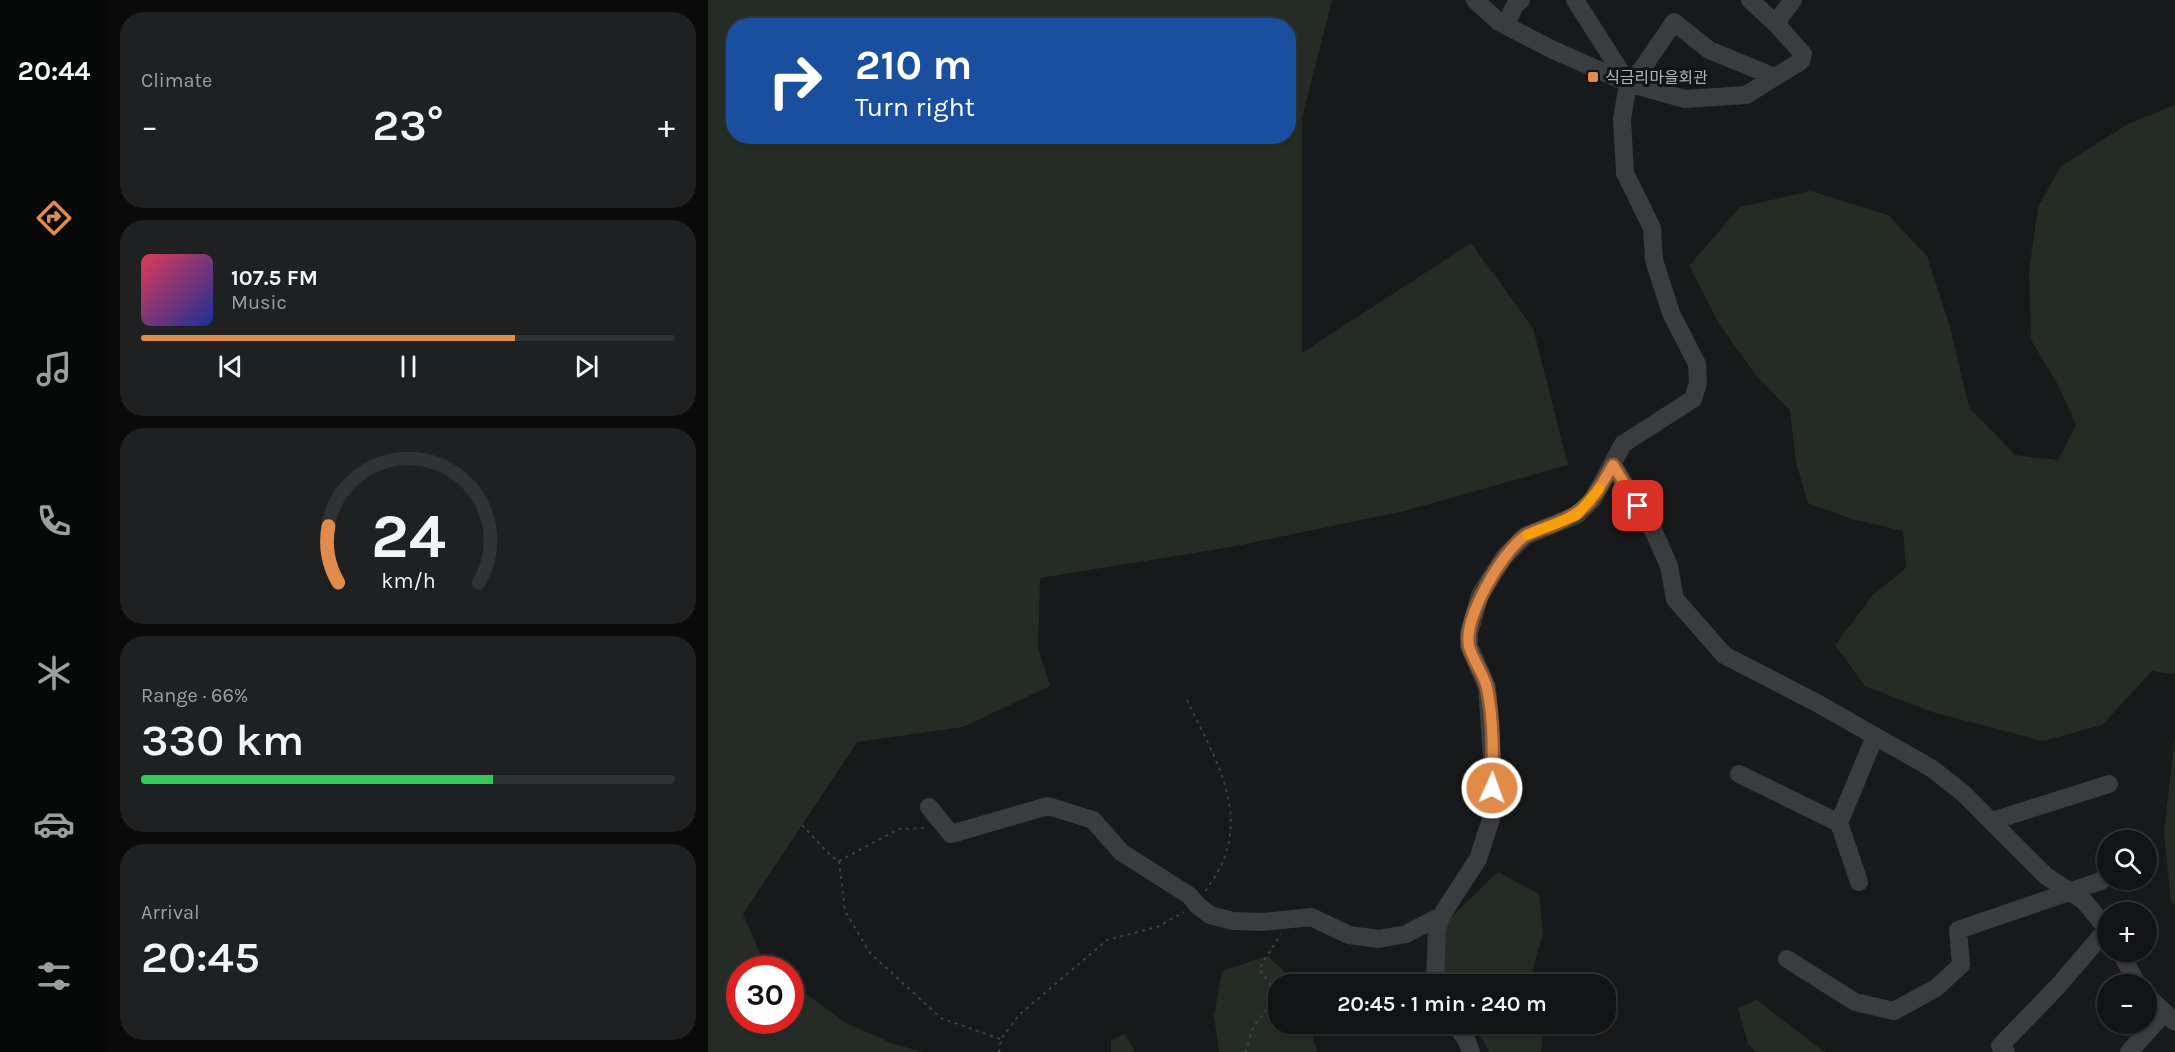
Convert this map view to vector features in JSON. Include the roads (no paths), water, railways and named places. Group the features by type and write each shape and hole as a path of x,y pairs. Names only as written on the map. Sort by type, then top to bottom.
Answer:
{"street":[{"path":"1475,0 1506,25 1628,83 1685,99 1746,95 1801,61 1803,54 1750,0"},
{"path":"1506,25 1515,5 1521,0"},
{"path":"1575,0 1628,83"},
{"path":"1778,26 1780,17 1792,0"},
{"path":"1435,974 1437,930 1441,916 1478,859 1492,816 1490,711 1487,687 1469,646 1469,633 1480,595 1504,557 1525,536 1577,515 1593,499 1623,444 1693,399 1698,383 1697,364 1671,313 1660,282 1654,260 1652,228 1625,173 1622,119 1628,83 1642,69 1674,22 1709,50 1775,77"},
{"path":"1613,465 1653,532 1669,566 1675,599 1714,646 1724,655 1931,768 1964,793 2046,876 2084,901 2097,917"},
{"path":"1859,882 1839,823 1875,736"},
{"path":"1739,774 1839,823"},
{"path":"1992,821 2109,784"},
{"path":"928,807 951,834 1048,806 1093,820 1121,852 1190,896 1210,915 1233,921 1263,922 1311,917 1349,934 1379,939 1406,934 1441,916"},
{"path":"1787,959 1855,1002 1894,1011 1935,988 1961,965 1958,930 2097,882"},
{"path":"2006,1052 2000,1046 2097,941"},
{"path":"2129,1052 2169,1018 2157,1006"},
{"path":"1462,1034 1471,1052"}],"place":[{"name":"식금리마을회관","path":"1593,77"}]}
